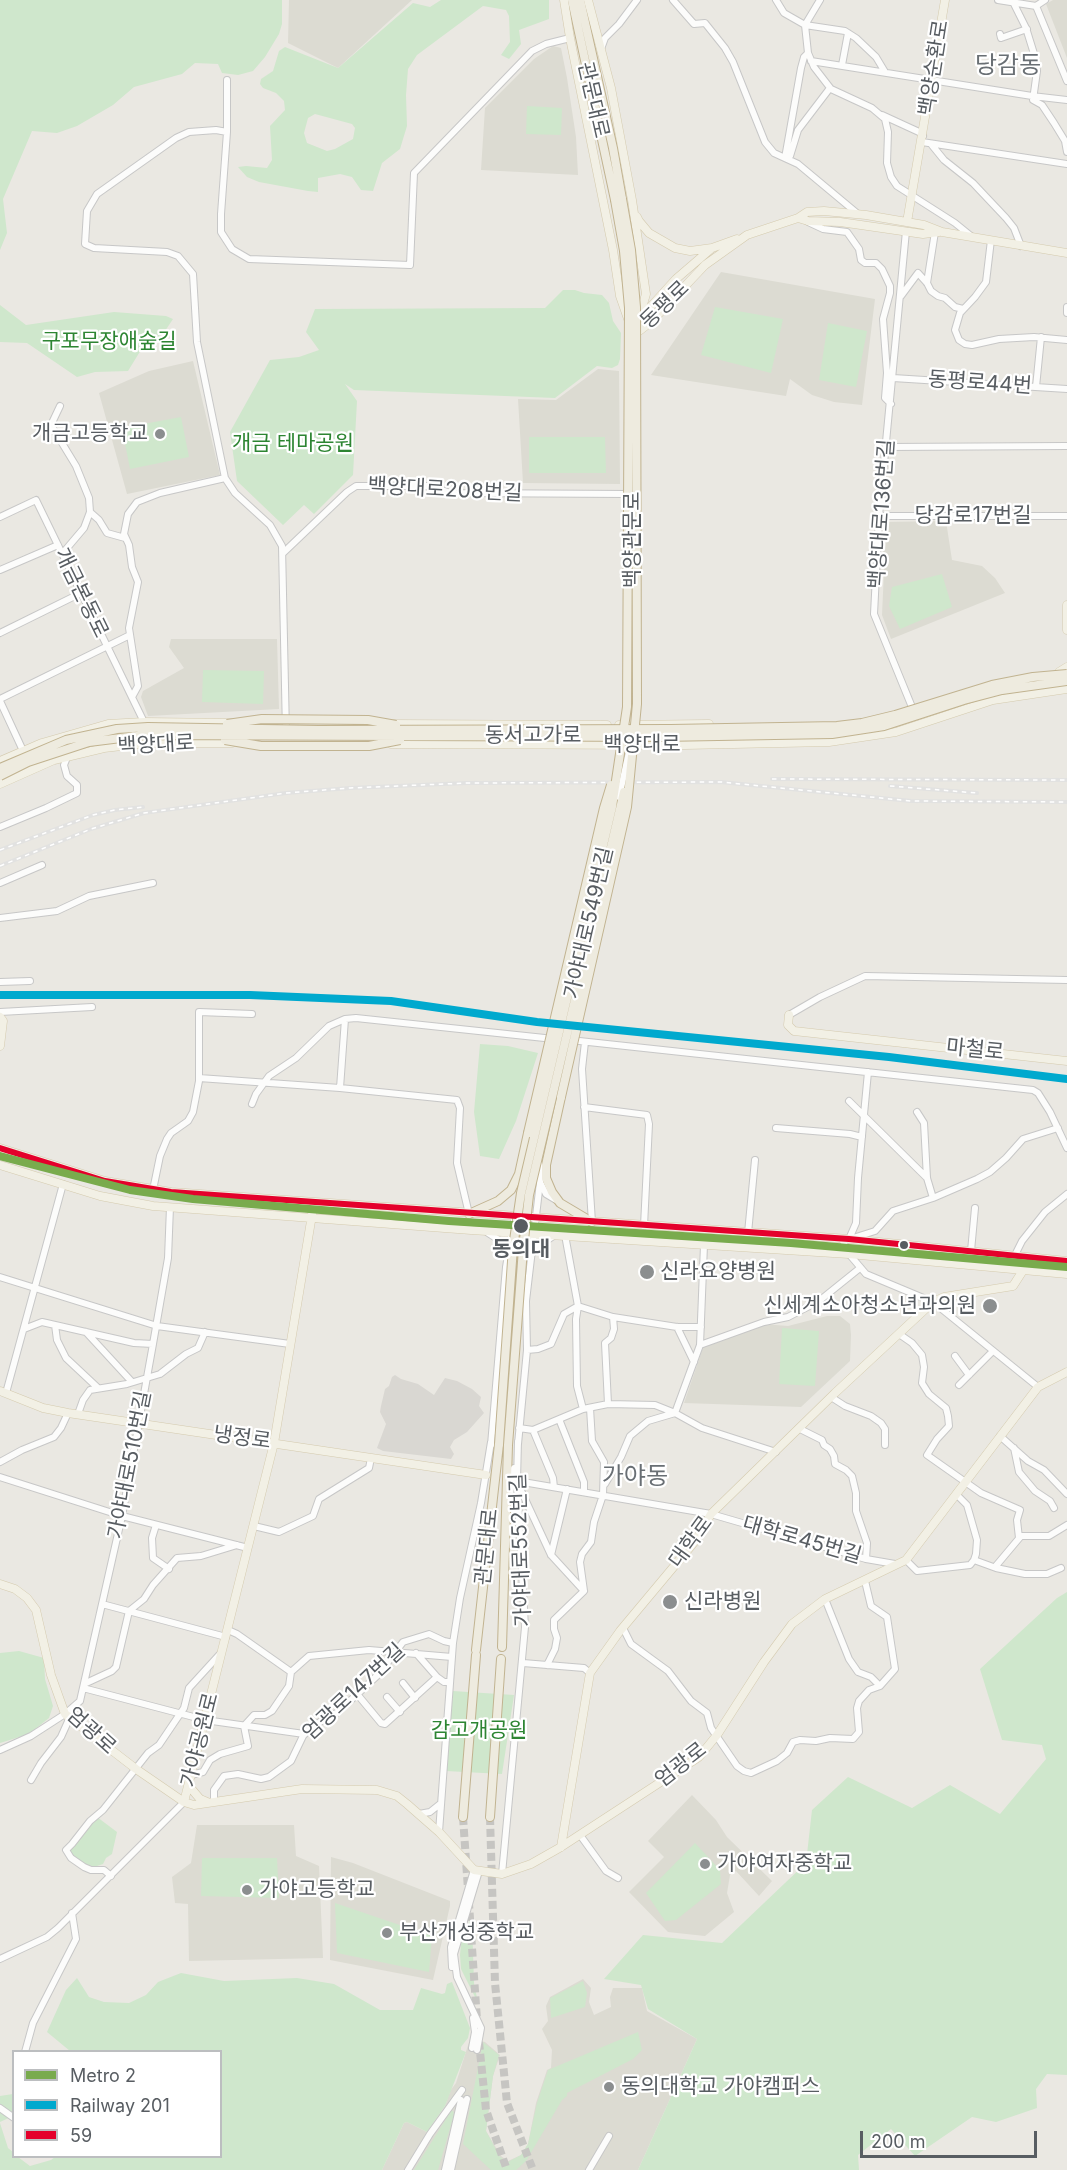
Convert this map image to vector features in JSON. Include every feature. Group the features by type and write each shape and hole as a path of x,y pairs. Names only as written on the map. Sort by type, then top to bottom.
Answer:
{"highway":[{"name":"관문대로","path":"572,0 619,199"},
{"name":"관문대로","path":"580,0 613,148 619,199"},
{"path":"594,1222 560,1203 546,1178 546,1165 627,807 629,319 619,199"},
{"name":"동서고가로","path":"420,732 837,726 894,715 992,685 1065,671"},
{"name":"동서고가로","path":"0,768 44,748 88,734 148,727 198,731 420,732 661,737 832,734 884,726 1002,690 1067,681"},
{"path":"198,731 262,719 368,720 420,732"},
{"name":"동서고가로","path":"0,776 28,762 89,742 198,731"},
{"path":"469,1214 498,1201 508,1192 519,1174 604,808 628,749"},
{"path":"499,1444 513,1247 521,1193 612,807 628,749"},
{"name":"관문대로","path":"499,1444 506,1515 502,1647"},
{"name":"관문대로","path":"463,1817 476,1653 499,1444"},
{"path":"490,1817 501,1659"}],"main road":[{"name":"백양관문로","path":"564,0 620,296 634,335"},
{"name":"백양관문로","path":"588,0 611,88 632,200 646,294 634,335 632,725 628,749"},
{"name":"백양순환로","path":"907,227 925,141 945,0"},
{"path":"632,200 639,221 649,232 666,244 690,250 712,248 747,235"},
{"name":"동평로","path":"634,335 652,321 705,265 747,235 798,218 807,212 858,214 907,227"},
{"name":"동평로","path":"798,218 808,221 907,227 1067,253"},
{"name":"동평로","path":"634,335 644,314 676,279 712,248"},
{"path":"1067,605 1067,630"},
{"name":"백양대로","path":"0,762 72,733 108,724 144,722 601,725 833,723 883,715 969,688 1003,680 1065,671"},
{"name":"백양대로","path":"0,784 68,756 104,748 148,743 601,745 628,749 676,745 850,740 896,732 993,700 1067,689"},
{"path":"601,725 611,731 611,740 601,745"},
{"path":"676,725 667,731 668,741 676,745"},
{"path":"0,762 11,760 16,770 0,784"},
{"name":"마철로","path":"789,1015 788,1025 794,1031 1067,1061"},
{"path":"0,1017 3,1021 0,1046"},
{"path":"0,1148 105,1181 153,1190 845,1239 1067,1261"},
{"path":"0,1165 127,1202 171,1207 533,1234 849,1254 1067,1274"},
{"name":"가야공원로","path":"184,1802 274,1443 314,1203"},
{"path":"594,1222 584,1225 582,1230 596,1237"},
{"name":"대학로","path":"561,1847 590,1673 623,1628 696,1540 711,1514 933,1302 944,1297 1013,1286 1031,1258"},
{"path":"906,1560 1038,1387 1067,1372"},
{"name":"냉정로","path":"3,1392 44,1408 68,1413 486,1475"},
{"name":"엄광로","path":"476,1871 502,1874 531,1864 687,1766 705,1751 717,1735 764,1662 792,1624 825,1599 906,1560"},
{"name":"엄광로","path":"0,1584 15,1589 27,1598 36,1610 51,1675 68,1716 136,1769 184,1802"},
{"path":"189,1786 200,1799 211,1802"},
{"path":"184,1802 194,1805 302,1789 377,1790 397,1796 439,1832 476,1871"}],"street":[{"path":"601,48 605,38 637,0"},
{"path":"673,0 694,24 705,23 733,62 765,142 774,153 798,164 858,214"},
{"path":"776,0 784,14 805,25 848,33 867,48 885,72"},
{"path":"785,158 790,156 798,130 830,88 820,77 808,53 805,25 820,0"},
{"path":"1002,0 1036,6 1045,0"},
{"path":"1013,2 1027,29 1036,71 1033,100 1042,105 1065,141 1067,152"},
{"path":"1036,6 1067,81"},
{"path":"999,34 1001,38 1027,29"},
{"path":"842,65 848,33"},
{"path":"227,80 227,132 221,232 232,249 249,259 410,265 414,173 532,51 546,44 570,38"},
{"path":"785,158 801,68 804,57 808,53"},
{"path":"811,60 1067,100"},
{"name":"백양순환로","path":"830,88 838,94 919,132 925,141"},
{"path":"881,115 888,132 886,155 889,171 897,186 955,223 971,237"},
{"path":"227,132 216,130 189,132 176,138 97,194 87,211 85,244 94,248 167,252 178,256 193,274 197,342 225,478 235,493 270,525 281,542 286,743"},
{"path":"925,141 1067,164"},
{"path":"925,141 973,183 1006,218 1014,228 1021,246"},
{"path":"808,221 823,229 847,232 859,249 861,260 865,263 876,263 882,269 890,286 883,319 887,373 885,398 891,404"},
{"name":"백양대로136번길","path":"907,227 879,516 874,614 919,724"},
{"path":"927,283 938,232"},
{"path":"991,240 986,282 963,309 955,330 958,340 965,344 980,344 999,339 1041,337 1067,340"},
{"path":"901,296 918,273 931,291 945,298 955,307 963,309"},
{"path":"1067,307 1067,313"},
{"path":"1035,387 1041,337"},
{"name":"동평로44번","path":"893,378 1067,389"},
{"path":"60,405 51,425 76,466 88,498 90,512 84,528 62,554"},
{"path":"886,447 1067,446"},
{"path":"132,697 138,686 129,624 138,582 125,538 124,527 128,514 137,502 160,493 225,478"},
{"name":"백양대로208번길","path":"283,553 347,492 357,486 431,486 450,493 633,494"},
{"name":"개금본동로","path":"0,517 36,500 144,722"},
{"path":"90,512 99,520 107,533 125,538"},
{"name":"당감로17번길","path":"879,516 1067,516"},
{"path":"0,570 58,545"},
{"path":"0,633 81,593"},
{"path":"32,770 0,700 130,635"},
{"path":"0,827 77,793 77,786 66,776 64,765 72,733"},
{"name":"가야대로549번길","path":"539,1135 614,819 628,749"},
{"path":"0,883 42,865"},
{"path":"0,918 57,911 89,896 153,883"},
{"path":"789,1015 820,996 865,976 1067,980"},
{"path":"0,982 30,981"},
{"path":"0,1012 92,1007"},
{"path":"153,1190 160,1156 167,1139 171,1133 188,1121 193,1112 199,1078 199,1012 252,1014"},
{"path":"252,1104 269,1076 296,1058 329,1026 356,1018 1033,1090 1038,1093 1067,1148"},
{"path":"340,1088 345,1020"},
{"path":"585,1042 582,1069 594,1222"},
{"path":"868,1072 856,1223 845,1239 849,1254 866,1274 933,1302 1038,1387"},
{"path":"199,1078 340,1088 457,1100 460,1108 457,1163 469,1214"},
{"path":"849,1101 927,1178"},
{"path":"584,1107 647,1115 650,1124 644,1226"},
{"path":"917,1112 924,1123 927,1178 933,1198"},
{"path":"776,1128 862,1137"},
{"path":"845,1239 875,1231 893,1211 933,1198 990,1172 1023,1139 1058,1128"},
{"path":"439,1832 453,1642 486,1475 499,1444 510,1232 539,1135"},
{"name":"가야대로552번길","path":"502,1874 525,1627 517,1481 518,1441 527,1350 526,1301 540,1182 539,1135"},
{"path":"508,1192 516,1189 532,1159"},
{"path":"748,1233 755,1160"},
{"path":"540,1182 546,1194 560,1203"},
{"path":"3,1392 24,1329 63,1184"},
{"path":"1014,1257 1022,1240 1045,1212 1067,1194"},
{"name":"가야대로510번길","path":"68,1716 80,1701 122,1516 168,1258 171,1207"},
{"path":"971,1251 975,1208"},
{"path":"479,1230 497,1238 505,1246 508,1254"},
{"path":"531,1256 537,1247 555,1234"},
{"path":"564,1235 578,1306 576,1319 577,1386 587,1408 592,1441 604,1462 603,1495 594,1522 591,1542 582,1554 580,1562 584,1591"},
{"path":"675,1413 700,1345 704,1245"},
{"path":"700,1345 764,1322 789,1317 819,1301 860,1268"},
{"path":"0,1277 157,1326 291,1344"},
{"path":"527,1350 551,1344 564,1314 578,1306 613,1317 677,1327 701,1327"},
{"path":"608,1404 605,1343 611,1338 614,1329 613,1317"},
{"path":"24,1329 42,1322 134,1343 153,1344"},
{"path":"55,1325 57,1340 66,1358 98,1388"},
{"path":"677,1327 694,1362"},
{"path":"85,1332 132,1382"},
{"path":"78,1414 90,1390 160,1374 186,1354 198,1348 205,1332"},
{"path":"899,1334 912,1343 922,1355 924,1367 922,1383 929,1394 946,1408 948,1416 949,1426 927,1455 981,1493 1020,1510 1017,1520 1019,1538"},
{"path":"959,1385 992,1349"},
{"path":"955,1356 969,1375"},
{"path":"831,1397 881,1423 885,1429 885,1445"},
{"path":"519,1428 533,1430 587,1408 608,1404 655,1405 702,1428 776,1452"},
{"path":"0,1462 54,1437 68,1413"},
{"path":"605,1485 630,1436 648,1421 675,1413"},
{"path":"558,1419 584,1482 584,1492"},
{"path":"800,1429 822,1440 834,1456 835,1464 852,1476 856,1493 856,1511 867,1543 866,1559"},
{"path":"533,1430 553,1478 554,1487"},
{"path":"1000,1436 1028,1461 1044,1470 1067,1494"},
{"name":"가야대로552번길","path":"506,1515 518,1441"},
{"path":"1014,1448 1019,1472 1035,1491 1050,1501 1054,1508"},
{"path":"254,1526 279,1532 313,1516 319,1499 369,1468 371,1458"},
{"path":"0,1477 122,1516 248,1548"},
{"path":"517,1481 551,1555 584,1591"},
{"name":"대학로45번길","path":"517,1481 711,1514 866,1559 895,1564"},
{"path":"551,1555 567,1489"},
{"path":"906,1560 917,1571 970,1565 974,1560 977,1540 974,1528 967,1505 956,1494"},
{"path":"156,1524 152,1538 153,1558 169,1569"},
{"path":"995,1567 1021,1536 1033,1534 1049,1536 1067,1525"},
{"path":"84,1686 116,1667 129,1611 144,1599 177,1558 201,1556 237,1545"},
{"path":"974,1560 1024,1574 1047,1574 1061,1568"},
{"path":"623,1628 631,1644 668,1671 691,1701 707,1713 711,1728 737,1766 744,1772 751,1773 787,1754 793,1742 830,1738 853,1739 859,1732 857,1708 859,1701 868,1690 880,1686 895,1669 887,1617 871,1606 865,1581"},
{"path":"547,1665 555,1649 554,1620 584,1591"},
{"path":"825,1599 849,1659 858,1672 871,1677 880,1686"},
{"path":"102,1604 227,1633 261,1651 291,1672"},
{"name":"엄광로147번길","path":"211,1802 214,1790 224,1776 238,1774 261,1779 269,1778 291,1761 304,1734 311,1727 338,1712 379,1674 403,1642 429,1634 444,1641 453,1642"},
{"path":"244,1726 254,1715 265,1715 272,1711 289,1686 291,1672 309,1656 352,1650 452,1657"},
{"path":"111,1876 104,1870 91,1870 84,1867 71,1858 66,1850 90,1821 103,1810 148,1753 159,1745 181,1714 189,1688 222,1652"},
{"path":"416,1653 437,1677 444,1682 450,1682"},
{"path":"523,1662 584,1668 590,1673"},
{"path":"357,1694 383,1724 400,1712 437,1677"},
{"path":"403,1683 415,1698"},
{"path":"84,1686 205,1720 304,1734"},
{"path":"387,1697 400,1712"},
{"path":"0,1750 68,1716"},
{"path":"31,1780 61,1737 68,1716"},
{"path":"191,1775 203,1772 210,1760 220,1754 248,1746 244,1726"},
{"name":"가야공원로","path":"0,1959 47,1937 184,1802"},
{"path":"419,1814 430,1812 440,1803"},
{"path":"580,1835 606,1871 618,1878"},
{"path":"475,2049 481,2028 457,1977 454,1954 476,1871 498,1866 503,1857"},
{"path":"26,2050 33,2024 76,1939 72,1913"},
{"path":"408,2170 430,2134 462,2090"},
{"path":"445,2170 464,2099 451,2170"},
{"path":"589,2170 609,2136"}],"shaded area":[{"path":"289,0 412,0 338,68 288,43"},
{"path":"1053,0 1067,0 1067,58 1046,4"},
{"path":"553,46 561,48 567,78 576,137 578,175 481,170 485,108 534,59"},
{"path":"721,272 875,299 862,405 834,402 812,395 790,379 786,396 651,375"},
{"name":"개금고등학교","path":"193,361 220,475 127,494 99,393 149,371"},
{"path":"598,369 619,371 620,484 523,483 518,399 556,400"},
{"path":"946,521 952,560 982,566 995,578 1005,593 891,639 882,615 884,571 882,525 888,522"},
{"path":"171,639 277,639 279,709 148,716 141,697 143,691 184,668 169,647"},
{"path":"827,1316 840,1316 850,1324 850,1361 801,1407 684,1403 704,1345 763,1324 788,1326"},
{"path":"395,1375 418,1384 434,1395 445,1378 457,1381 481,1397 479,1406 484,1413 467,1432 454,1440 450,1447 454,1454 451,1459 383,1451 377,1448 386,1424 380,1412 385,1389"},
{"name":"가야여자중학교","path":"692,1795 716,1820 727,1837 772,1881 759,1896 736,1871 730,1875 727,1893 734,1912 705,1936 668,1932 629,1892 664,1857 648,1841"},
{"name":"가야고등학교","path":"197,1825 294,1825 296,1856 319,1866 323,1958 189,1961 188,1904 175,1903 172,1877 191,1863"},
{"name":"부산개성중학교","path":"331,1857 353,1863 450,1901 433,1980 330,1960"},
{"name":"동의대학교 가야캠퍼스","path":"583,1979 591,1988 589,2002 594,2015 611,2007 610,1997 613,1988 642,1988 647,2011 697,2039 638,2170 382,2170 404,2123 407,2122 427,2132 445,2106 450,2091 456,2083 470,2039 485,2042 500,2055 493,2076 486,2131 501,2156 508,2161 521,2155 528,2144 536,2103 547,2070 551,2068 552,2050 542,2029 548,2021 546,2006 550,1997"}],"green space":[{"path":"0,0 282,0 282,24 279,34 265,57 253,71 238,75 222,73 218,64 195,63 182,74 134,87 113,105 77,126 57,133 32,131 3,199 7,233 0,250"},
{"path":"441,0 549,0 549,19 519,30 521,44 509,59 501,55 510,42 509,16 506,10 483,6 417,55 408,69 407,126 400,149 382,163 373,191 361,190 352,177 340,174 318,178 318,192 308,191 259,182 247,177 238,167 267,168 272,160 270,126 285,110 284,101 276,93 263,88 260,84 261,79 273,71 279,51 285,47 338,68 413,3 430,7","holes":["315,114 352,124 355,128 353,139 335,149 327,151 307,143 304,133 308,118"]},
{"path":"527,106 562,108 561,135 526,134"},
{"name":"개금 테마공원","path":"563,290 602,295 609,303 613,321 621,333 618,365 612,368 597,366 555,398 354,390 345,384 357,401 353,475 314,514 304,505 283,525 237,481 230,432 270,360 299,357 319,350 306,332 315,309 545,308"},
{"name":"구포무장애숲길","path":"0,305 26,325 114,312 166,316 173,319 163,334 144,345 128,371 95,372 77,377 27,343 0,342"},
{"path":"715,307 783,319 771,373 701,355"},
{"path":"828,323 867,331 856,387 819,380"},
{"path":"181,417 189,457 130,469 122,428"},
{"path":"529,437 605,437 606,473 529,473"},
{"path":"942,574 952,607 900,629 889,606 892,587"},
{"path":"203,670 264,671 263,704 202,702"},
{"path":"480,1044 508,1046 538,1053 516,1121 499,1159 480,1156 474,1112"},
{"path":"782,1328 819,1331 815,1386 779,1384"},
{"path":"1067,1592 1067,2075 1047,2074 1036,2089 1037,2108 996,2122 972,2117 915,2156 891,2129 858,2155 859,2170 638,2170 697,2039 648,2009 641,1985 604,1979 643,1935 722,1943 806,1863 812,1810 848,1777 912,1808 950,1785 1000,1814 1046,1759 1042,1745 1002,1740 980,1669 1057,1598"},
{"path":"19,1651 44,1658 45,1679 53,1706 49,1718 29,1734 0,1743 0,1653"},
{"name":"감고개공원","path":"453,1691 514,1695 502,1774 446,1771"},
{"path":"97,1817 117,1832 112,1854 103,1864 91,1868 73,1857 70,1851"},
{"path":"695,1843 720,1870 721,1884 676,1920 665,1921 646,1893"},
{"path":"202,1858 277,1858 279,1898 201,1896"},
{"path":"335,1903 432,1936 429,1972 337,1953"},
{"path":"470,1920 472,1921 474,1983 478,2003 461,1969 461,1944"},
{"path":"181,1973 224,1981 297,1978 334,1984 380,2010 413,2010 421,1988 442,1994 445,1993 447,1984 452,1982 470,2028 468,2038 461,2047 461,2050 466,2052 445,2106 427,2132 407,2122 404,2123 382,2170 0,2170 0,2123 8,2148 12,2151 12,2158 19,2158 30,2166 54,2158 222,2158 222,2050 69,2050 47,2032 66,1990 77,1978 89,1997 104,2002 129,2003 146,1995 158,1982"},
{"path":"583,1981 587,1993 585,2007 551,2018 550,1998"},
{"path":"638,2032 642,2050 633,2059 567,2093 526,2161 516,2170 491,2170 463,2144 483,2042 499,2055 493,2076 486,2131 500,2157 508,2162 521,2155 528,2144 537,2103 548,2070"},
{"path":"12,2094 12,2116 0,2122 0,2096"},
{"path":"451,2111 454,2114 438,2170 414,2170"}],"tunnel":[{"path":"463,1817 477,2020"},
{"path":"490,1817 495,1983 507,2103 533,2170"},
{"path":"479,2042 486,2110 507,2170"}],"railway":[{"path":"772,779 1067,780"},
{"path":"0,866 91,829 144,813 286,793 350,788 467,783 721,782 911,801 1067,802"},
{"path":"890,786 977,793"},
{"path":"0,850 93,815 143,807"}],"metro line":[{"name":"2","path":"0,1156 130,1190 193,1199 449,1221 791,1243 1067,1267"}],"rail line":[{"name":"201","path":"0,995 250,995 391,1001 537,1022 889,1057 1067,1079"}],"transit line":[{"name":"59","path":"0,1148 105,1181 171,1192 849,1239 1067,1261"}],"place":[{"name":"개금고등학교","path":"160,434"},
{"name":"동의대","path":"521,1226"},
{"name":"신라요양병원","path":"647,1272"},
{"name":"신세계소아청소년과의원","path":"990,1306"},
{"name":"신라병원","path":"670,1602"},
{"name":"가야여자중학교","path":"705,1864"},
{"name":"가야고등학교","path":"247,1890"},
{"name":"부산개성중학교","path":"387,1933"},
{"name":"동의대학교 가야캠퍼스","path":"609,2087"}],"district":[{"name":"당감동","path":"1008,66"},
{"name":"가야동","path":"635,1477"}]}
